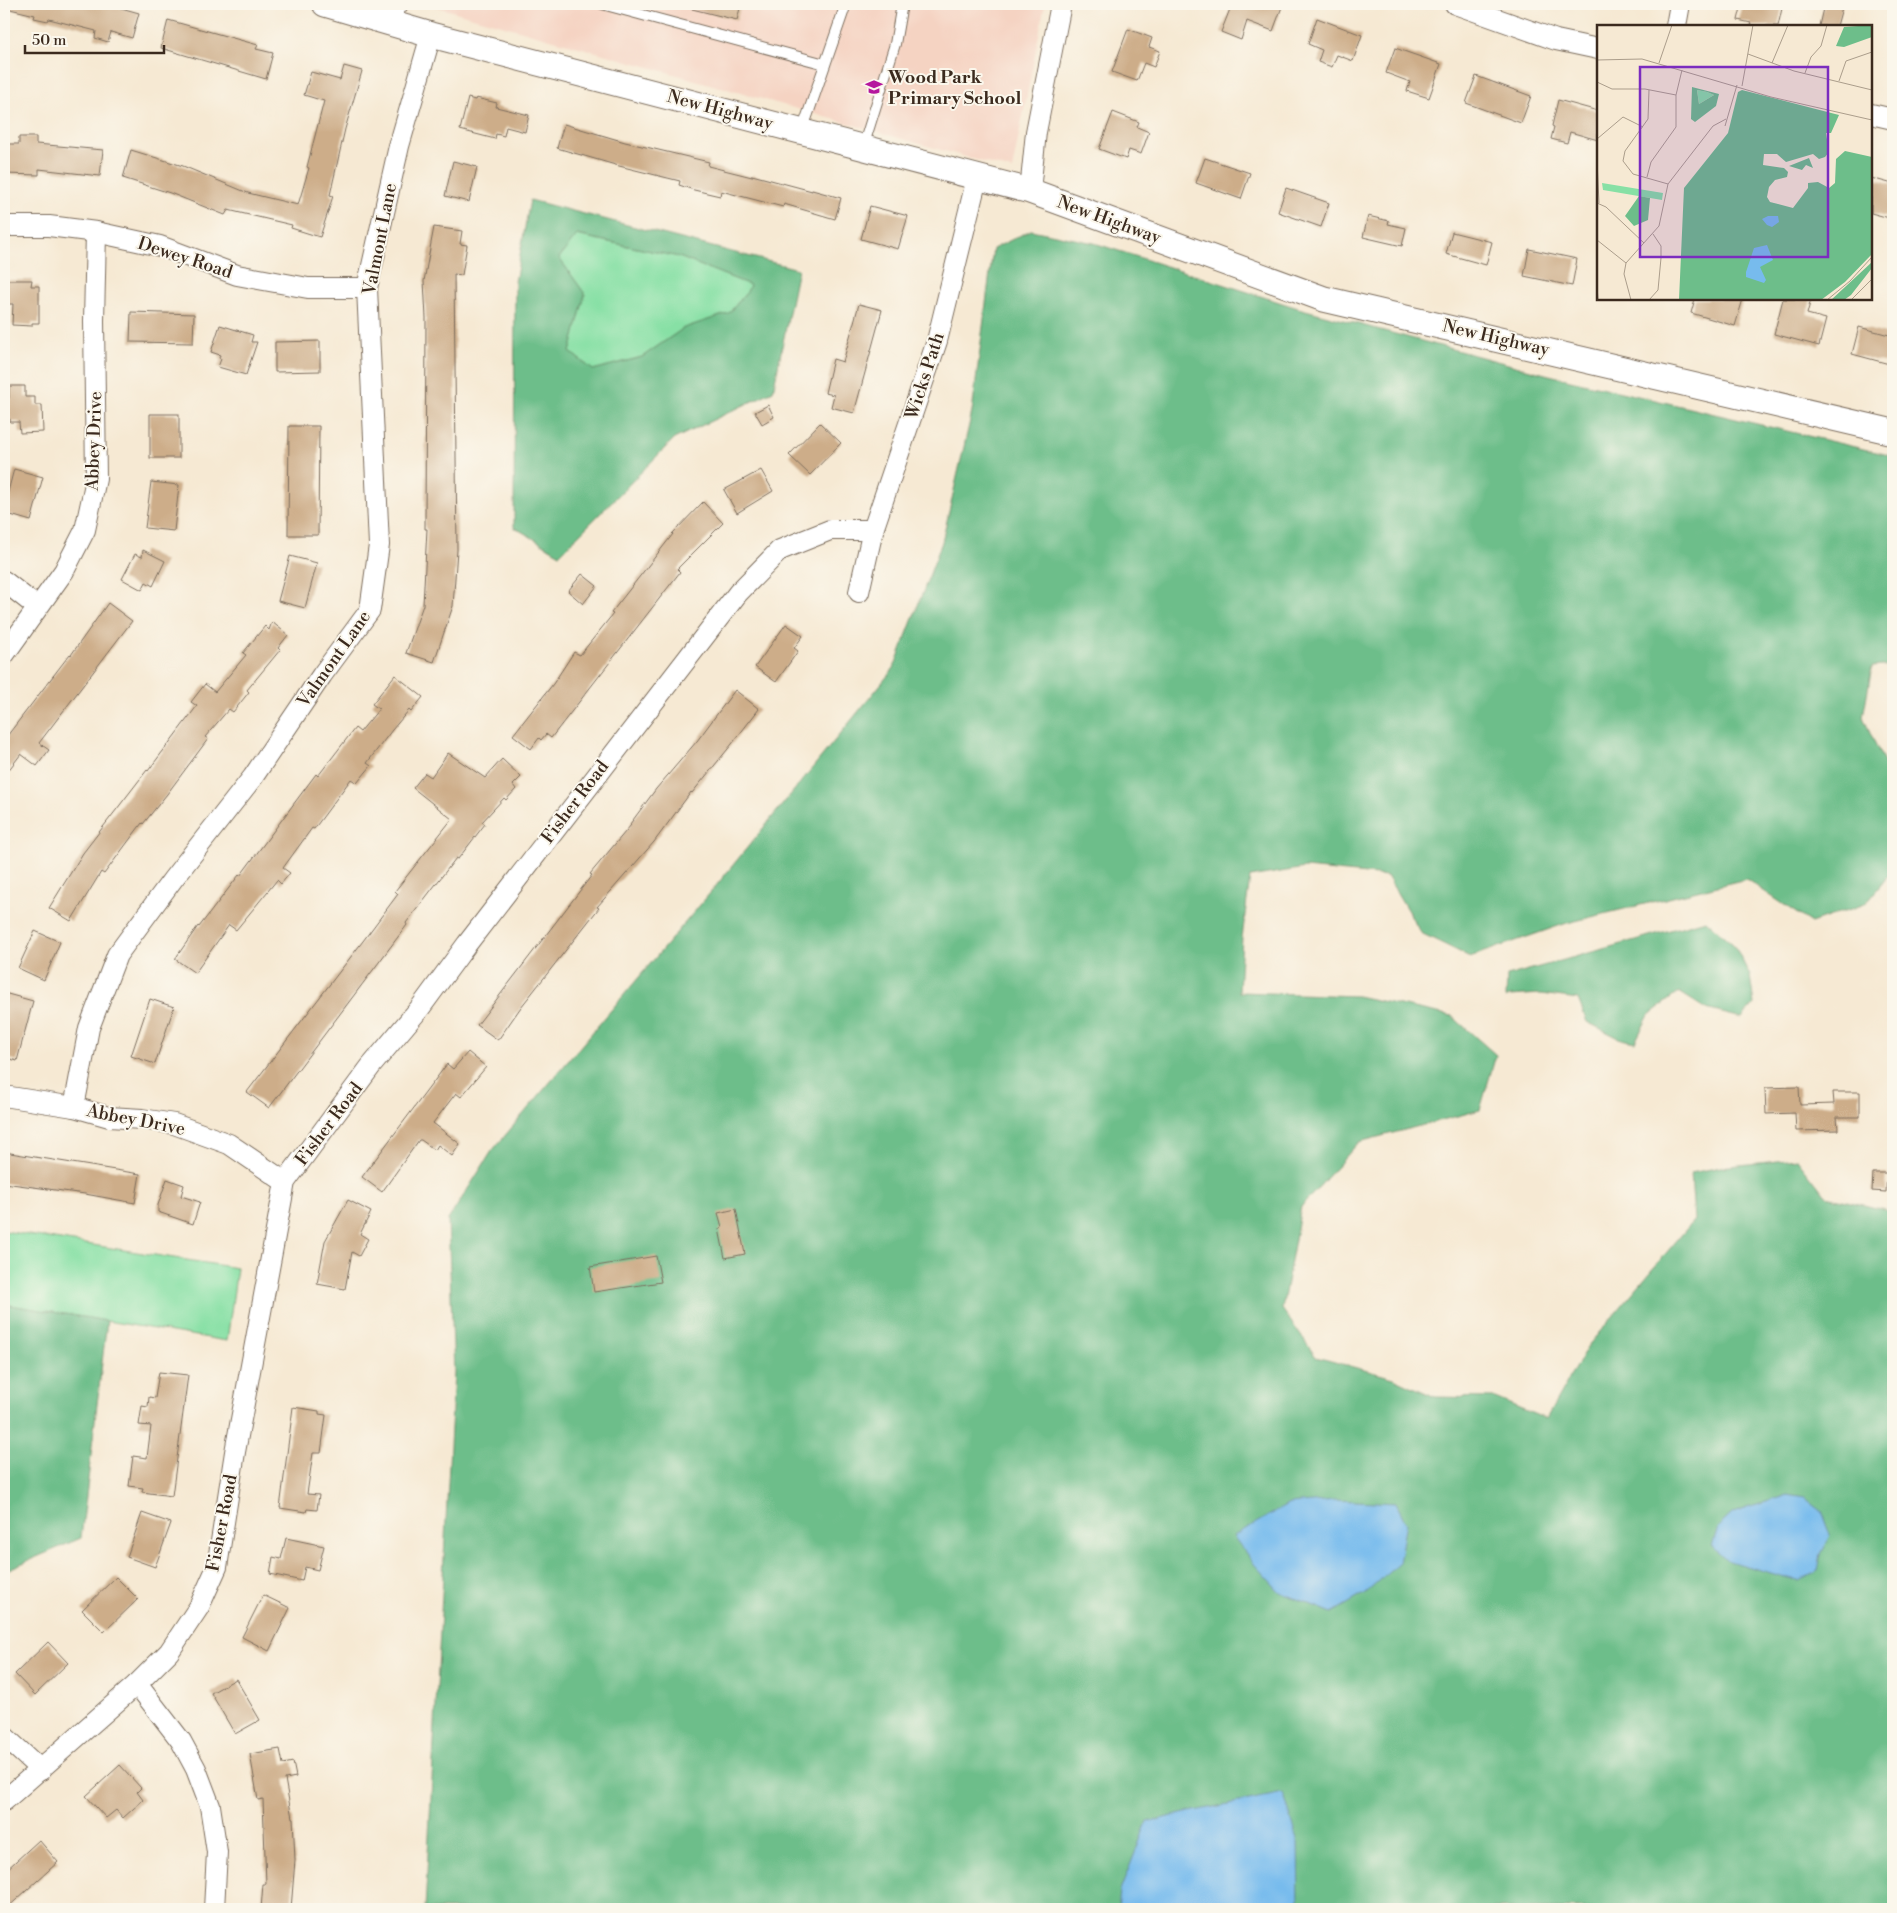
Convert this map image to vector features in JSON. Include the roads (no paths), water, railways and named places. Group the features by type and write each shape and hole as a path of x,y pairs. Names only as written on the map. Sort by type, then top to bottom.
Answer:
{"street":[{"name":"New Highway","path":"325,4 398,13 431,35 1030,191 1324,299 1893,432"},
{"path":"1030,191 1036,132 1061,4"},
{"path":"1455,4 1556,40 1597,49"},
{"path":"1676,25 1680,4"},
{"name":"Valmont Lane","path":"74,1107 89,1028 117,955 173,879 253,778 322,675 370,610 379,545 367,288 399,146 431,35"},
{"path":"1872,114 1893,119"},
{"name":"Wicks Path","path":"859,592 873,530 938,341 977,178"},
{"name":"Dewey Road","path":"4,226 50,226 96,232 160,246 237,275 308,288 367,288"},
{"name":"Abbey Drive","path":"4,655 64,571 85,530 96,479 94,321 96,232"},
{"name":"Fisher Road","path":"4,1801 137,1684 169,1652 199,1607 217,1567 235,1452 285,1182 371,1066 420,1008 527,865 738,593 780,550 830,530 873,530"},
{"path":"4,581 37,607"},
{"name":"Abbey Drive","path":"4,1096 74,1107 109,1117 142,1119 174,1124 229,1144 285,1182"},
{"path":"137,1684 181,1741 196,1769 210,1806 217,1852 214,1909"},
{"path":"4,1736 41,1770"}],"lane":[{"path":"602,4 825,64"},
{"path":"802,132 846,4"},
{"path":"863,148 895,44 902,4"}],"water":[{"path":"1787,1495 1805,1498 1822,1511 1831,1535 1821,1554 1818,1571 1799,1581 1728,1561 1712,1546 1718,1527 1733,1513"},
{"path":"1335,1500 1396,1503 1406,1523 1399,1563 1366,1593 1332,1613 1280,1592 1254,1564 1233,1536 1289,1504"},
{"path":"1283,1793 1298,1839 1299,1904 1304,1909 1118,1909 1120,1891 1147,1822"}],"place":[{"name":"Wood Park Primary School","path":"874,87"}]}
